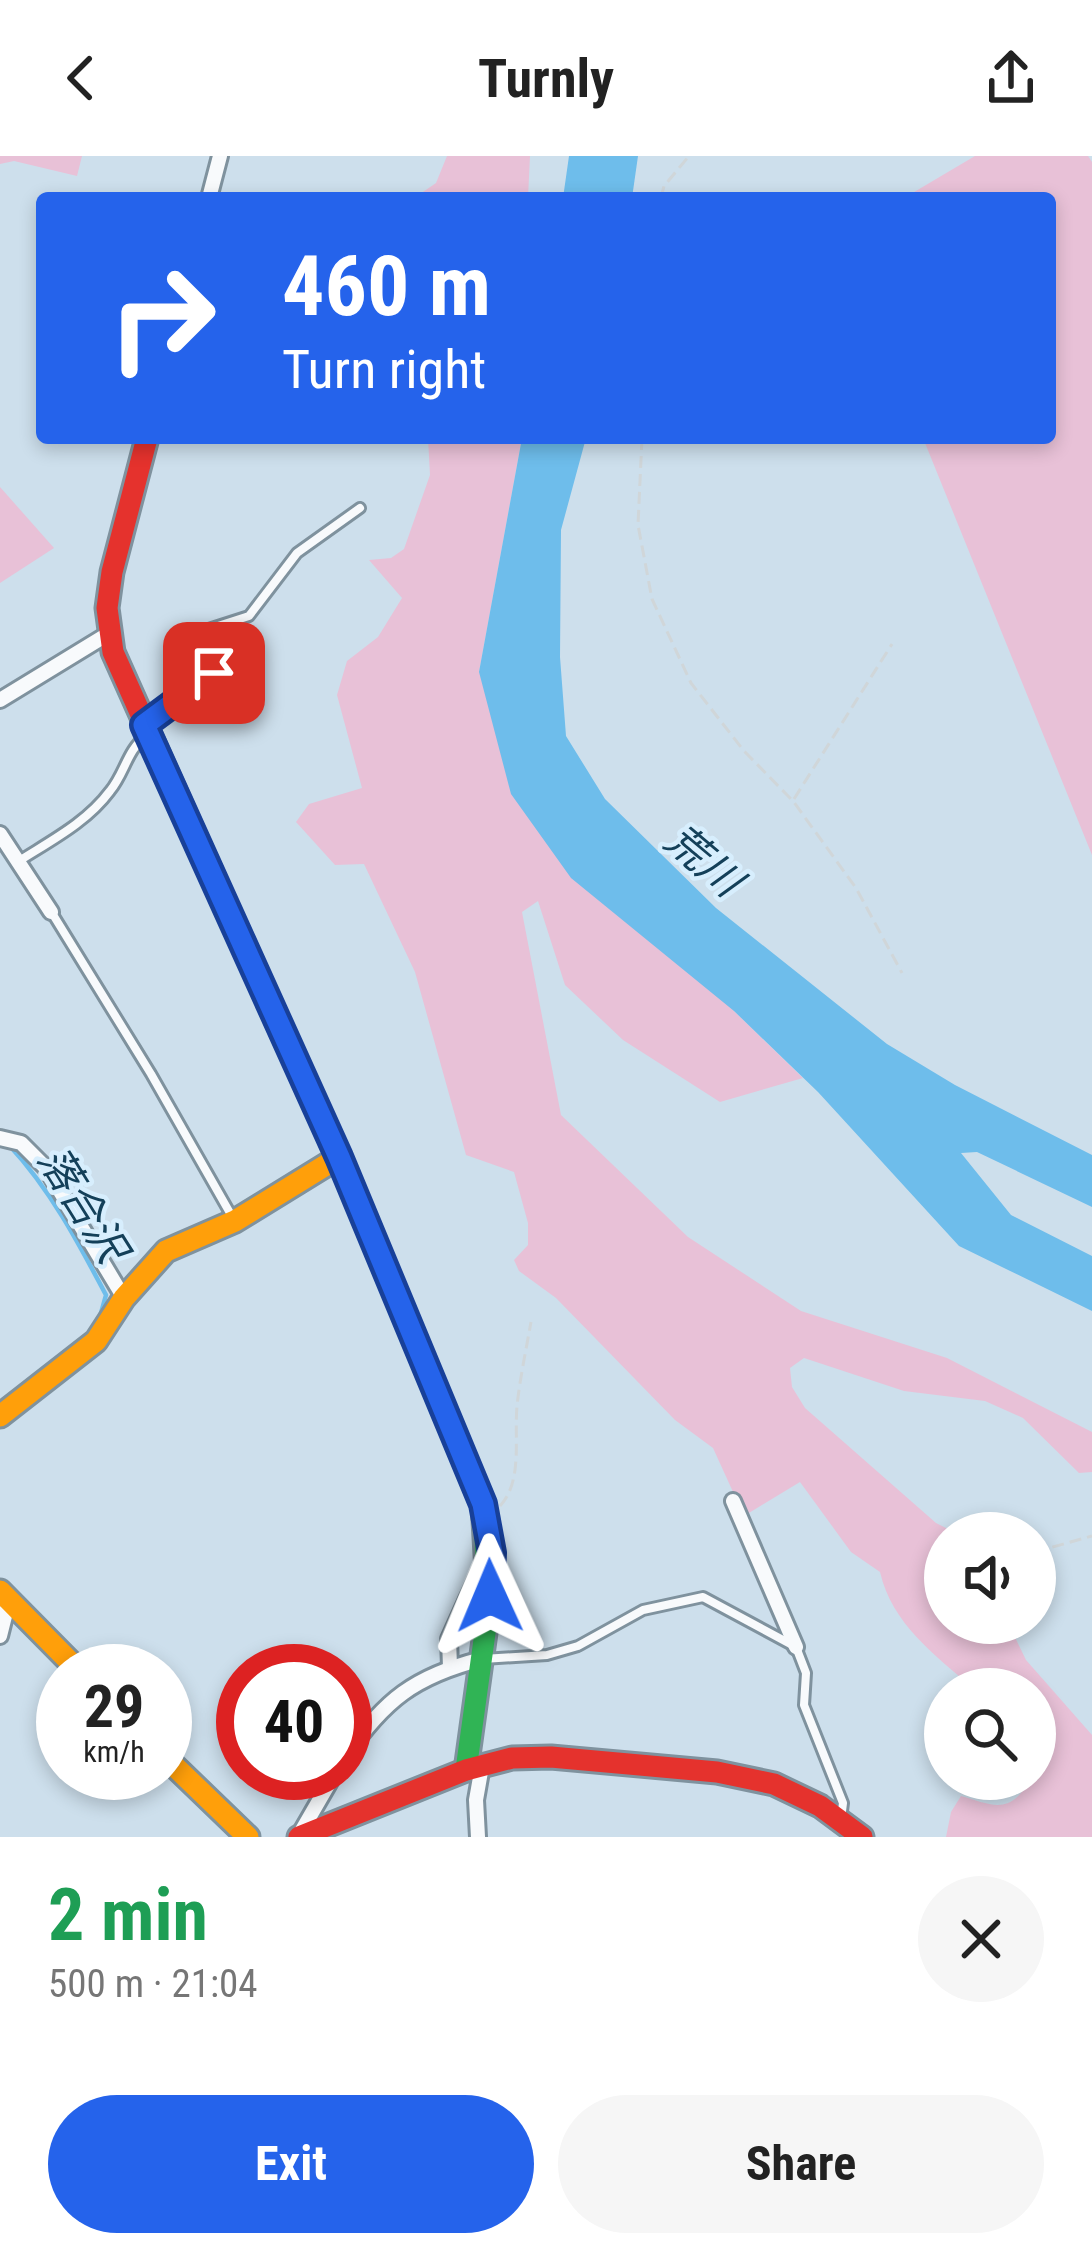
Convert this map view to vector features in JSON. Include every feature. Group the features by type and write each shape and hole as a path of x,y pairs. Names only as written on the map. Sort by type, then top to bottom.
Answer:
{"street":[{"path":"211,192 220,156"},
{"path":"145,444 112,572 108,634 146,730 339,1157 483,1504 491,1548 474,1768 478,1837"},
{"path":"0,700 108,634"},
{"path":"0,834 51,912"},
{"path":"0,1138 21,1143 46,1168 124,1298"},
{"path":"0,1416 96,1341 124,1298 166,1250 235,1221 339,1157"},
{"path":"734,1501 796,1647"},
{"path":"450,1667 449,1639 491,1548"},
{"path":"0,1636 4,1596"},
{"path":"4,1596 52,1644"},
{"path":"372,1718 437,1671 482,1659"},
{"path":"298,1837 474,1768 512,1758 551,1757 717,1772 787,1789 835,1829 862,1837"},
{"path":"192,1783 248,1837"},
{"path":"298,1837 319,1800"}],"lane":[{"path":"195,687 184,644 190,635 249,616 297,553 360,508"},
{"path":"18,861 87,817 114,788 146,730 214,673"},
{"path":"51,912 235,1221"},
{"path":"482,1659 547,1654 578,1646 643,1610 703,1597 796,1647 806,1673 804,1706 843,1803 835,1829"}],"path":[{"path":"662,192 689,156"},
{"path":"642,444 638,525 652,599 691,683 744,751 793,801 856,888 902,973"},
{"path":"793,801 892,644"},
{"path":"486,1521 510,1496 531,1322"},
{"path":"1056,1546 1092,1536"}],"shaded area":[{"path":"0,156 82,156 77,176 14,161 0,164"},
{"path":"447,156 530,156 528,192 423,192 436,183"},
{"path":"975,156 1088,156 1092,162 1092,855 925,444 1056,444 1056,192 914,192"},
{"path":"428,444 521,444 479,672 734,1011 803,1078 720,1102 623,1040 565,985 538,901 522,912 561,1115 688,1237 801,1311 947,1358 1092,1432 1092,1472 1079,1473 1023,1418 985,1401 904,1391 804,1358 790,1368 792,1387 805,1408 924,1512 924,1644 894,1607 880,1572 851,1552 800,1482 744,1516 713,1448 675,1420 556,1298 519,1271 514,1260 528,1245 528,1223 514,1172 466,1155 415,972 364,864 335,865 296,822 309,804 362,788 337,695 347,661 378,637 402,598 369,560 391,558 404,549 430,475"},
{"path":"0,487 54,548 0,583"},
{"path":"924,1644 1018,1644 1033,1668 950,1668"},
{"path":"1056,1694 1092,1735 1092,1837 946,1837 958,1800 1056,1800"}],"water":[{"path":"569,156 638,156 633,192 564,192"},
{"path":"521,444 584,444 561,530 560,657 566,736 605,799 716,908 887,1044 955,1085 1092,1155 1092,1207 977,1152 961,1153 1011,1215 1092,1256 1092,1311 959,1246 818,1092 734,1011 571,878 511,794 479,672"}],"waterway":[{"name":"落合沢","path":"9,1145 50,1198 106,1295 99,1320"}],"traffic: fast":[{"path":"221,894 339,1157 483,1504 489,1604 466,1770"}],"traffic: slow":[{"path":"0,1416 96,1341 124,1298 166,1251 235,1221 339,1157"},
{"path":"0,1591 52,1644"},
{"path":"192,1783 248,1837"}],"traffic: jam":[{"path":"145,444 112,572 107,608 113,652 221,894"},
{"path":"299,1837 466,1770 512,1758 551,1757 717,1772 774,1784 820,1806 862,1837"}],"route":[{"path":"214,673 144,725 339,1157 483,1504 492,1553 490,1596"}],"water label":[{"name":"荒川","path":"704,860"}]}
